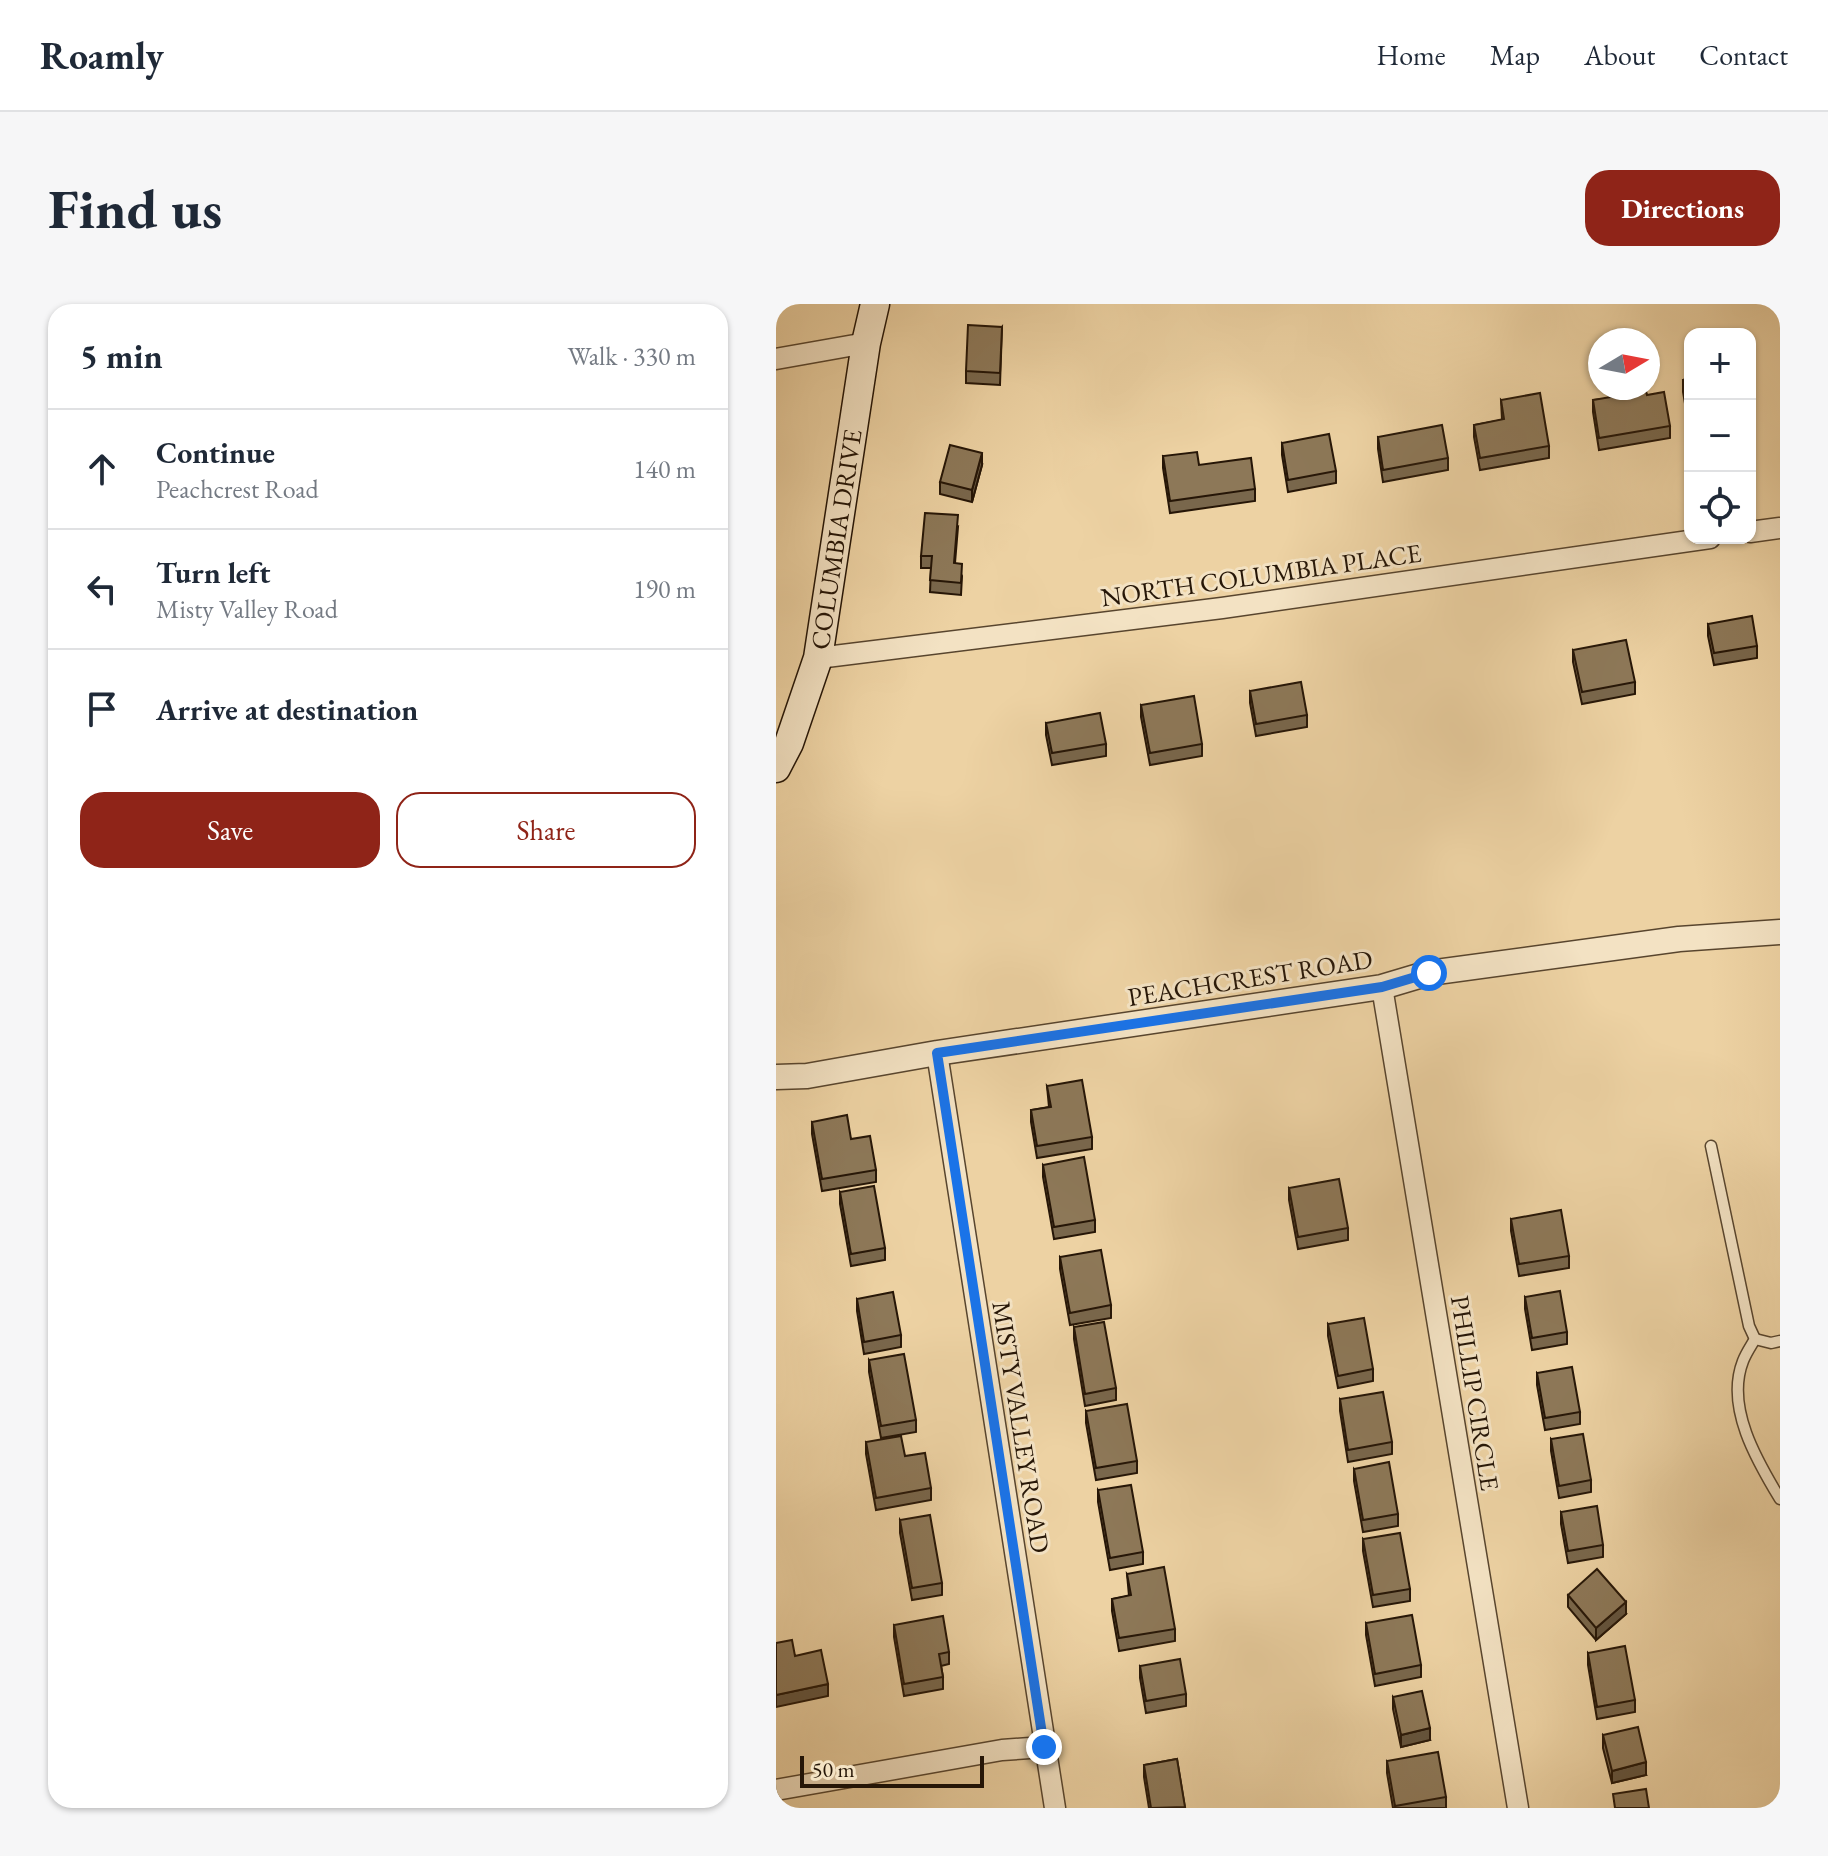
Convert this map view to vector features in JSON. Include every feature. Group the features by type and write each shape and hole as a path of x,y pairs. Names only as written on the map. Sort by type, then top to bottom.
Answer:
{"main road":[{"name":"COLUMBIA DRIVE","path":"776,768 789,743 818,658 866,343 875,304"}],"street":[{"path":"776,359 866,343"},
{"path":"1756,531 1780,528"},
{"name":"NORTH COLUMBIA PLACE","path":"818,658 1222,608 1684,542"},
{"name":"PEACHCREST ROAD","path":"776,1077 807,1076 937,1053 1382,987 1429,973 1679,939 1780,932"},
{"name":"PHILLIP CIRCLE","path":"1382,987 1518,1808"},
{"name":"MISTY VALLEY ROAD","path":"937,1053 1055,1808"},
{"path":"776,1790 1002,1750 1044,1747"}],"lane":[{"path":"1711,1146 1749,1326 1755,1339"},
{"path":"1755,1339 1771,1343 1780,1341"},
{"path":"1755,1339 1742,1362 1738,1388 1740,1416 1766,1477 1780,1499"}],"building":[{"path":"968,325 1002,327 1000,373 966,371"},
{"path":"1664,392 1670,426 1599,438 1593,400 1660,400 1660,393"},
{"path":"1540,393 1549,446 1480,458 1474,425 1504,419 1501,400"},
{"path":"1442,425 1448,458 1383,470 1378,437"},
{"path":"1329,434 1336,471 1288,480 1282,443"},
{"path":"950,445 982,453 972,490 940,482"},
{"path":"1197,452 1199,465 1251,458 1255,489 1170,501 1163,456"},
{"path":"925,513 958,515 954,563 962,564 961,583 930,580 932,556 921,556"},
{"path":"1752,616 1757,646 1714,653 1708,624"},
{"path":"1626,640 1635,682 1582,692 1573,650"},
{"path":"1301,682 1307,715 1256,724 1250,691"},
{"path":"1194,696 1202,744 1150,753 1141,705"},
{"path":"1100,713 1106,744 1052,753 1046,723"},
{"path":"1082,1080 1092,1137 1037,1146 1031,1110 1051,1107 1047,1086"},
{"path":"847,1115 851,1139 870,1136 876,1170 822,1179 812,1122"},
{"path":"1084,1157 1095,1220 1054,1227 1043,1165"},
{"path":"1339,1179 1348,1228 1298,1237 1289,1188"},
{"path":"874,1186 885,1248 851,1254 840,1192"},
{"path":"1561,1210 1569,1256 1519,1264 1511,1219"},
{"path":"1101,1250 1111,1305 1070,1313 1060,1257"},
{"path":"1560,1291 1567,1332 1532,1338 1525,1297"},
{"path":"893,1292 901,1335 864,1342 857,1299"},
{"path":"1364,1318 1373,1369 1338,1376 1328,1324"},
{"path":"1104,1322 1116,1388 1085,1394 1074,1327"},
{"path":"904,1354 916,1420 881,1426 869,1360"},
{"path":"1572,1367 1580,1412 1545,1418 1537,1373"},
{"path":"1383,1392 1392,1442 1348,1450 1340,1399"},
{"path":"1127,1404 1137,1461 1096,1468 1086,1411"},
{"path":"1583,1434 1591,1480 1559,1486 1551,1439"},
{"path":"901,1436 905,1456 925,1453 931,1488 876,1498 866,1442"},
{"path":"1389,1462 1398,1514 1363,1520 1354,1469"},
{"path":"1131,1485 1143,1552 1110,1558 1098,1490"},
{"path":"1597,1506 1603,1545 1568,1551 1561,1512"},
{"path":"930,1515 942,1583 912,1588 900,1520"},
{"path":"1400,1533 1410,1589 1373,1595 1363,1539"},
{"path":"1164,1567 1175,1629 1119,1638 1112,1599 1131,1595 1127,1574"},
{"path":"1597,1569 1626,1602 1596,1628 1568,1595"},
{"path":"1412,1615 1421,1665 1375,1674 1366,1623"},
{"path":"943,1616 949,1652 939,1654 943,1677 904,1684 894,1625"},
{"path":"792,1640 795,1656 821,1650 828,1684 776,1695 776,1643"},
{"path":"1625,1646 1635,1700 1597,1707 1588,1653"},
{"path":"1180,1659 1186,1694 1146,1701 1140,1666"},
{"path":"1422,1691 1430,1728 1401,1735 1393,1697"},
{"path":"1638,1727 1646,1762 1612,1771 1603,1735"},
{"path":"1438,1752 1446,1797 1395,1806 1387,1761"},
{"path":"1177,1759 1185,1807 1151,1808 1144,1765"},
{"path":"1646,1789 1649,1808 1615,1808 1613,1794"}],"route":[{"path":"1044,1747 937,1053 1382,987 1429,973"}]}
